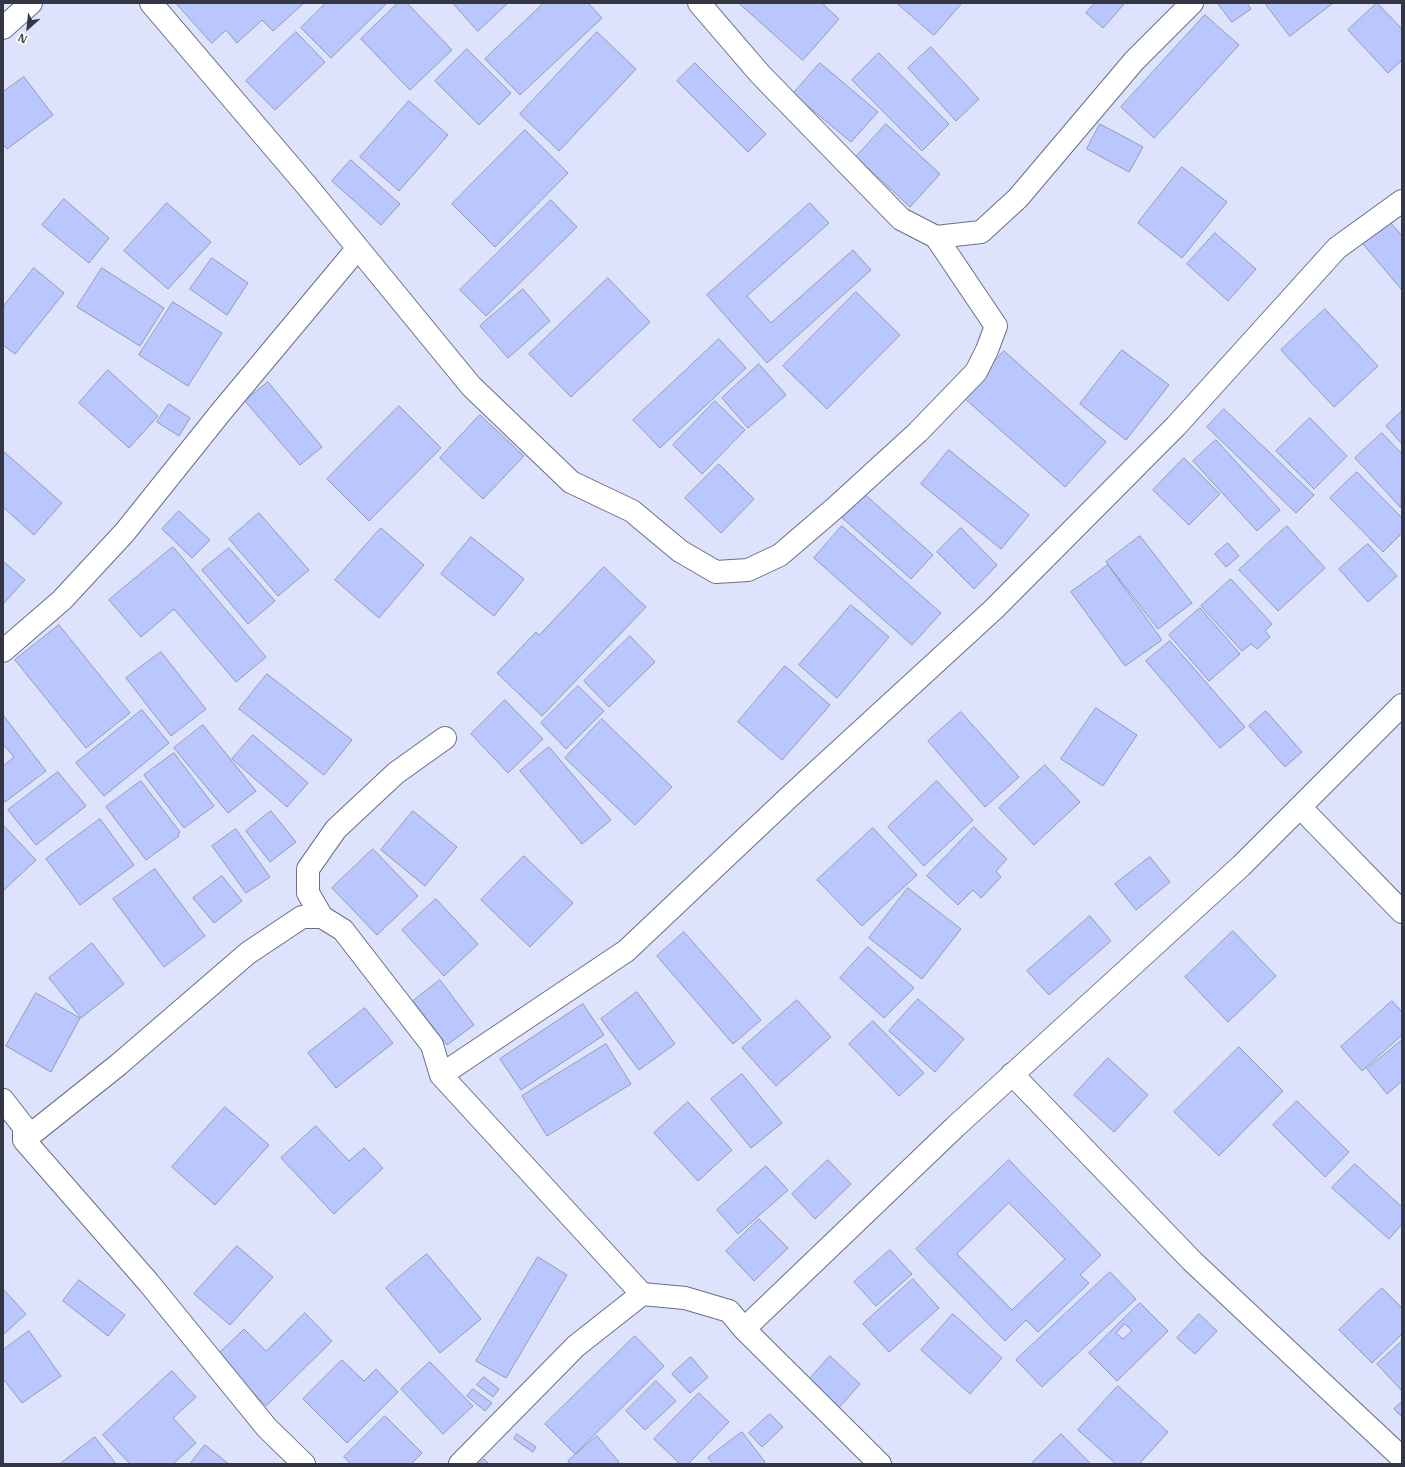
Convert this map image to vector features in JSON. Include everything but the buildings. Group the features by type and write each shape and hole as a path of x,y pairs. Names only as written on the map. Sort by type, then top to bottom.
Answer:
{"street":[{"path":"4,24 32,3"},
{"path":"151,3 307,186 357,249 471,386 571,482 632,511 680,551 716,572 748,570 780,555 836,507 918,432 976,372 987,350 996,326 936,237 901,219 760,74 699,3"},
{"path":"936,237 981,232 1018,198 1134,61 1192,3"},
{"path":"441,1075 626,951 781,804 994,609 1176,426 1337,248 1402,201"},
{"path":"3,651 62,600 125,532 221,412 357,249"},
{"path":"744,1329 955,1127 1241,866 1402,705"},
{"path":"445,738 396,773 336,829 308,869 308,893 322,917 343,930 432,1045 441,1075 642,1294 685,1298 729,1311 744,1329 880,1464"},
{"path":"1300,807 1402,912"},
{"path":"24,1140 118,1065 248,953 302,917 322,917"},
{"path":"1012,1074 1192,1261 1402,1458"},
{"path":"3,1100 24,1126 24,1140 148,1282 267,1428 304,1464"},
{"path":"460,1464 576,1346 642,1294"}]}
